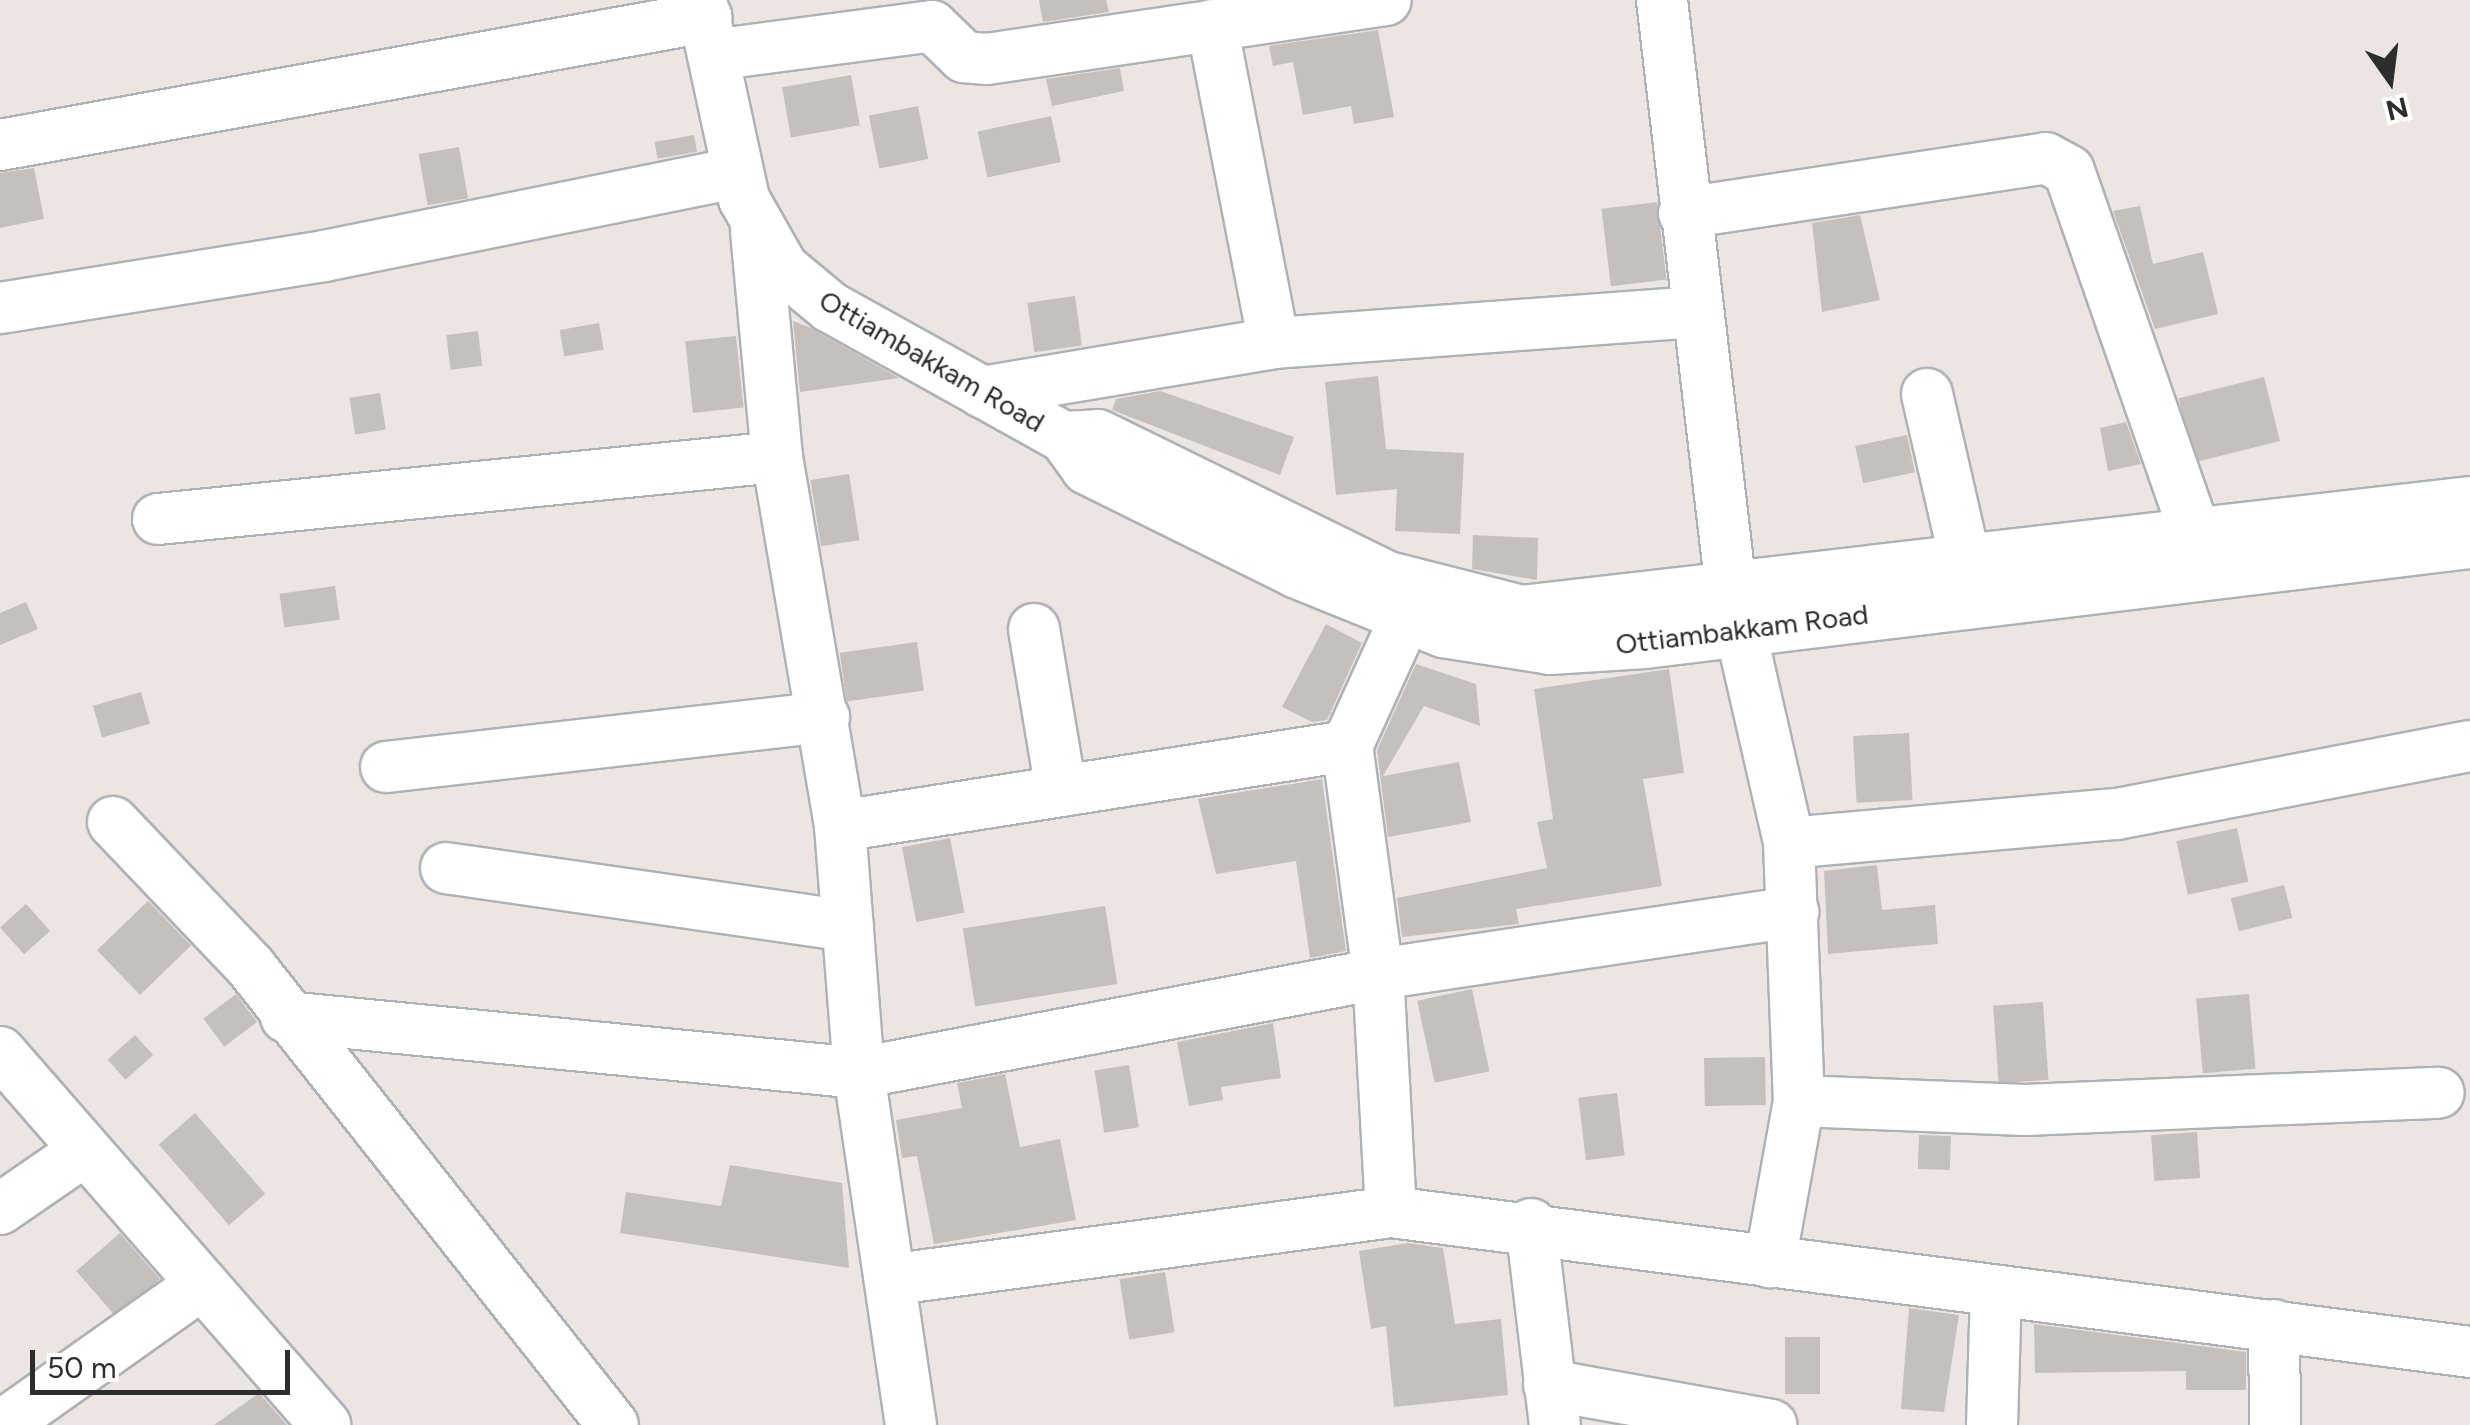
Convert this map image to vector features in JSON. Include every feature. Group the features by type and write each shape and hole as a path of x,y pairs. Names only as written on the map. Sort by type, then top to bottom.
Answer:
{"street":[{"path":"0,145 705,16 932,26 964,57 987,59 1212,24 1266,11 1386,0"},
{"path":"1662,0 1695,312 1737,610 1789,843 1799,1100 1770,1262"},
{"name":"Ottiambakkam Road","path":"705,16 737,173 756,231 830,306 1064,437 1087,468 1138,496 1412,603 1550,649 1964,556 2470,502"},
{"path":"1212,24 1274,343"},
{"path":"1684,213 2046,158 2070,171 2194,530"},
{"path":"0,308 324,256 737,173"},
{"path":"756,231 777,457 840,826 859,1073 896,1280 912,1425"},
{"path":"982,392 1274,343 1695,312"},
{"path":"1927,394 1964,556"},
{"path":"158,520 777,457"},
{"name":"Ottiambakkam Road","path":"1737,610 2470,542"},
{"path":"1391,1212 1378,974 1347,746 1412,603"},
{"path":"1034,629 1061,792"},
{"path":"386,767 824,717"},
{"path":"840,826 1347,746"},
{"path":"1789,843 2116,814 2470,746"},
{"path":"113,822 286,1017 613,1425"},
{"path":"446,868 848,926"},
{"path":"286,1017 859,1073 1378,974 1792,912"},
{"path":"0,1052 314,1422"},
{"path":"1799,1100 2025,1110 2439,1093"},
{"path":"0,1209 84,1151"},
{"path":"896,1280 1391,1212 1531,1224 1770,1262 2470,1352"},
{"path":"1531,1224 1552,1405 1771,1425"},
{"path":"3,1425 201,1286"},
{"path":"1992,1425 1996,1290"},
{"path":"2274,1325 2275,1425"}],"building":[{"path":"1039,0 1106,0 1109,12 1043,22"},
{"path":"1378,30 1394,117 1354,124 1351,106 1303,115 1293,62 1273,66 1269,46"},
{"path":"1120,68 1124,91 1052,106 1046,79"},
{"path":"851,75 860,125 791,137 782,87"},
{"path":"918,106 928,159 879,169 869,116"},
{"path":"1051,116 1061,162 987,178 978,132"},
{"path":"694,135 697,152 658,159 655,142"},
{"path":"459,147 468,198 428,205 419,154"},
{"path":"34,168 44,219 0,228 0,173"},
{"path":"1657,202 1667,279 1611,286 1601,209"},
{"path":"2140,206 2153,264 2203,252 2218,314 2155,329 2113,211"},
{"path":"1860,215 1880,300 1822,312 1812,223"},
{"path":"1075,296 1082,346 1034,352 1027,303"},
{"path":"793,321 811,328 899,378 800,392"},
{"path":"599,323 604,350 564,357 560,330"},
{"path":"478,331 482,366 451,370 446,335"},
{"path":"736,336 744,408 693,413 685,341"},
{"path":"1378,376 1386,449 1464,453 1460,534 1395,531 1397,489 1336,495 1325,382"},
{"path":"2264,377 2280,441 2195,462 2179,398"},
{"path":"1160,391 1294,437 1280,475 1112,410 1116,399"},
{"path":"380,393 386,430 355,434 349,398"},
{"path":"2126,422 2141,464 2108,471 2100,428"},
{"path":"1907,435 1915,472 1863,483 1855,446"},
{"path":"849,474 859,540 821,546 810,480"},
{"path":"1473,535 1538,538 1537,580 1472,569"},
{"path":"335,586 340,620 284,627 280,594"},
{"path":"26,602 38,629 0,645 0,613"},
{"path":"1326,624 1362,643 1327,720 1312,722 1282,707"},
{"path":"917,642 924,691 847,701 840,653"},
{"path":"1416,664 1476,684 1480,726 1424,706 1383,776 1459,762 1471,822 1388,837 1377,750"},
{"path":"1669,669 1684,773 1643,779 1662,886 1516,909 1519,924 1402,937 1397,898 1547,868 1537,822 1553,819 1534,689"},
{"path":"141,692 150,724 102,738 93,706"},
{"path":"1909,733 1913,800 1857,803 1853,736"},
{"path":"1322,779 1346,951 1310,958 1296,861 1216,874 1198,799"},
{"path":"2237,828 2248,882 2188,895 2176,841"},
{"path":"950,838 965,913 916,922 902,847"},
{"path":"1877,865 1882,910 1935,905 1938,944 1828,954 1824,871"},
{"path":"2284,885 2292,918 2239,931 2231,898"},
{"path":"148,901 191,946 140,995 97,950"},
{"path":"26,904 50,931 24,954 0,927"},
{"path":"1105,906 1117,984 975,1007 963,929"},
{"path":"1472,989 1489,1071 1435,1083 1417,1001"},
{"path":"236,994 257,1022 224,1047 203,1019"},
{"path":"2249,994 2256,1069 2203,1073 2196,999"},
{"path":"2043,1002 2048,1080 1999,1083 1993,1005"},
{"path":"1273,1023 1281,1078 1221,1087 1223,1100 1189,1106 1177,1042"},
{"path":"135,1035 153,1055 126,1080 108,1060"},
{"path":"1765,1057 1766,1105 1705,1106 1704,1058"},
{"path":"1129,1065 1139,1127 1104,1133 1094,1070"},
{"path":"1005,1074 1020,1147 1060,1139 1076,1220 934,1244 917,1156 902,1158 896,1120 962,1108 957,1083"},
{"path":"1617,1093 1625,1156 1586,1160 1578,1098"},
{"path":"195,1113 265,1194 229,1225 159,1144"},
{"path":"2197,1132 2200,1178 2154,1181 2151,1135"},
{"path":"1919,1135 1951,1136 1950,1170 1918,1169"},
{"path":"730,1165 842,1183 849,1268 620,1233 626,1192 721,1206"},
{"path":"120,1233 160,1279 116,1317 76,1271"},
{"path":"1408,1243 1443,1248 1455,1324 1501,1319 1508,1395 1394,1407 1386,1326 1371,1329 1359,1251"},
{"path":"1165,1272 1175,1332 1129,1339 1120,1279"},
{"path":"1909,1308 1959,1315 1944,1412 1901,1409"},
{"path":"2034,1324 2246,1352 2246,1390 2186,1390 2186,1371 2035,1373"},
{"path":"1785,1337 1820,1337 1820,1394 1785,1394"},
{"path":"259,1393 287,1425 214,1425"}]}
